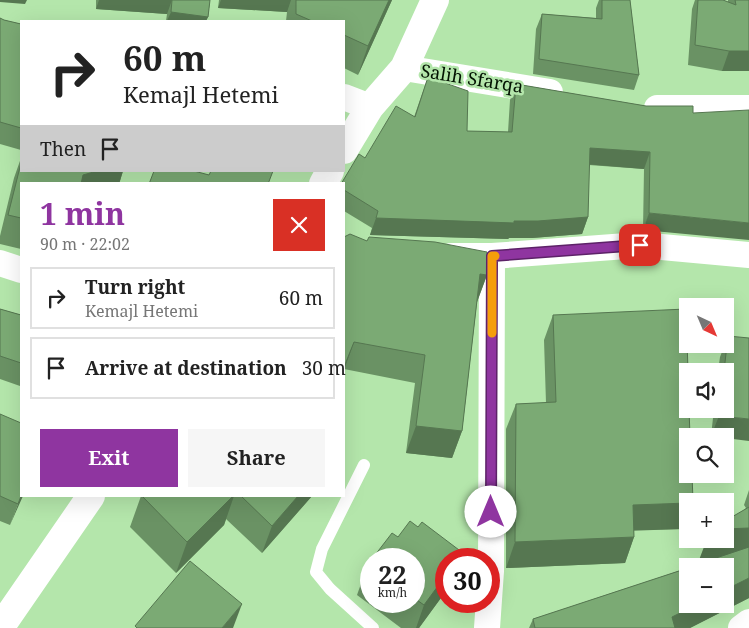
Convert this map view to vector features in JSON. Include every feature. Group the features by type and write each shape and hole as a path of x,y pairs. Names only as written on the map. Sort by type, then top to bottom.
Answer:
{"main road":[{"path":"345,148 370,107 404,68 435,0"},
{"path":"0,628 90,497"}],"street":[{"name":"Salih Sfarqa","path":"404,68 571,95"},
{"path":"345,97 370,107"},
{"path":"630,105 650,108 749,108"},
{"path":"423,255 492,256 640,245 749,254"},
{"path":"481,627 491,571 492,256"},
{"path":"0,263 20,270"},
{"path":"741,628 749,622"}],"lane":[{"path":"364,465 322,549 316,572 330,589 373,628"}],"building":[{"path":"172,0 210,0 208,17 171,12"},
{"path":"296,0 389,0 368,46 345,35 345,20 310,20 296,14"},
{"path":"602,0 630,0 639,75 539,59 542,14 602,19"},
{"path":"698,0 723,0 736,5 735,0 749,0 749,51 729,51 695,45"},
{"path":"0,18 20,24 20,128 0,122"},
{"path":"428,77 468,91 467,131 512,132 516,84 646,106 693,106 693,113 749,110 749,223 649,213 650,152 590,148 588,217 514,221 514,223 376,218 378,211 345,191 345,182 342,182 359,154 365,158 396,106 415,117"},
{"path":"20,167 20,172 94,172 83,175 81,182 20,182 20,218 8,215"},
{"path":"154,172 198,172 209,175 210,172 273,172 269,182 150,182"},
{"path":"350,234 367,241 369,237 435,242 487,252 487,275 480,274 462,431 416,426 425,355 354,342 345,364 345,236"},
{"path":"0,309 20,315 20,363 0,356"},
{"path":"679,309 679,353 687,353 688,363 679,363 679,418 689,418 690,428 679,428 679,483 692,483 693,493 679,493 679,503 633,505 634,537 515,542 516,404 556,402 553,315"},
{"path":"734,337 749,338 749,419 734,418 734,363 725,363 726,353 734,353"},
{"path":"0,414 20,423 21,497 18,504 0,496"},
{"path":"143,497 232,497 187,542"},
{"path":"242,497 297,497 272,526"},
{"path":"749,507 749,528 734,529 734,516"},
{"path":"410,521 418,527 422,522 456,548 435,548 435,590 425,604 425,548 380,548 392,533 398,537"},
{"path":"749,547 749,578 734,586 734,558 716,558"},
{"path":"190,561 242,604 222,628 137,628 135,626"},
{"path":"679,571 680,613 672,617 675,628 535,628 533,619"}],"slow traffic":[{"path":"492,333 492,256 495,256"}],"route":[{"path":"491,512 492,256 640,245"}]}
